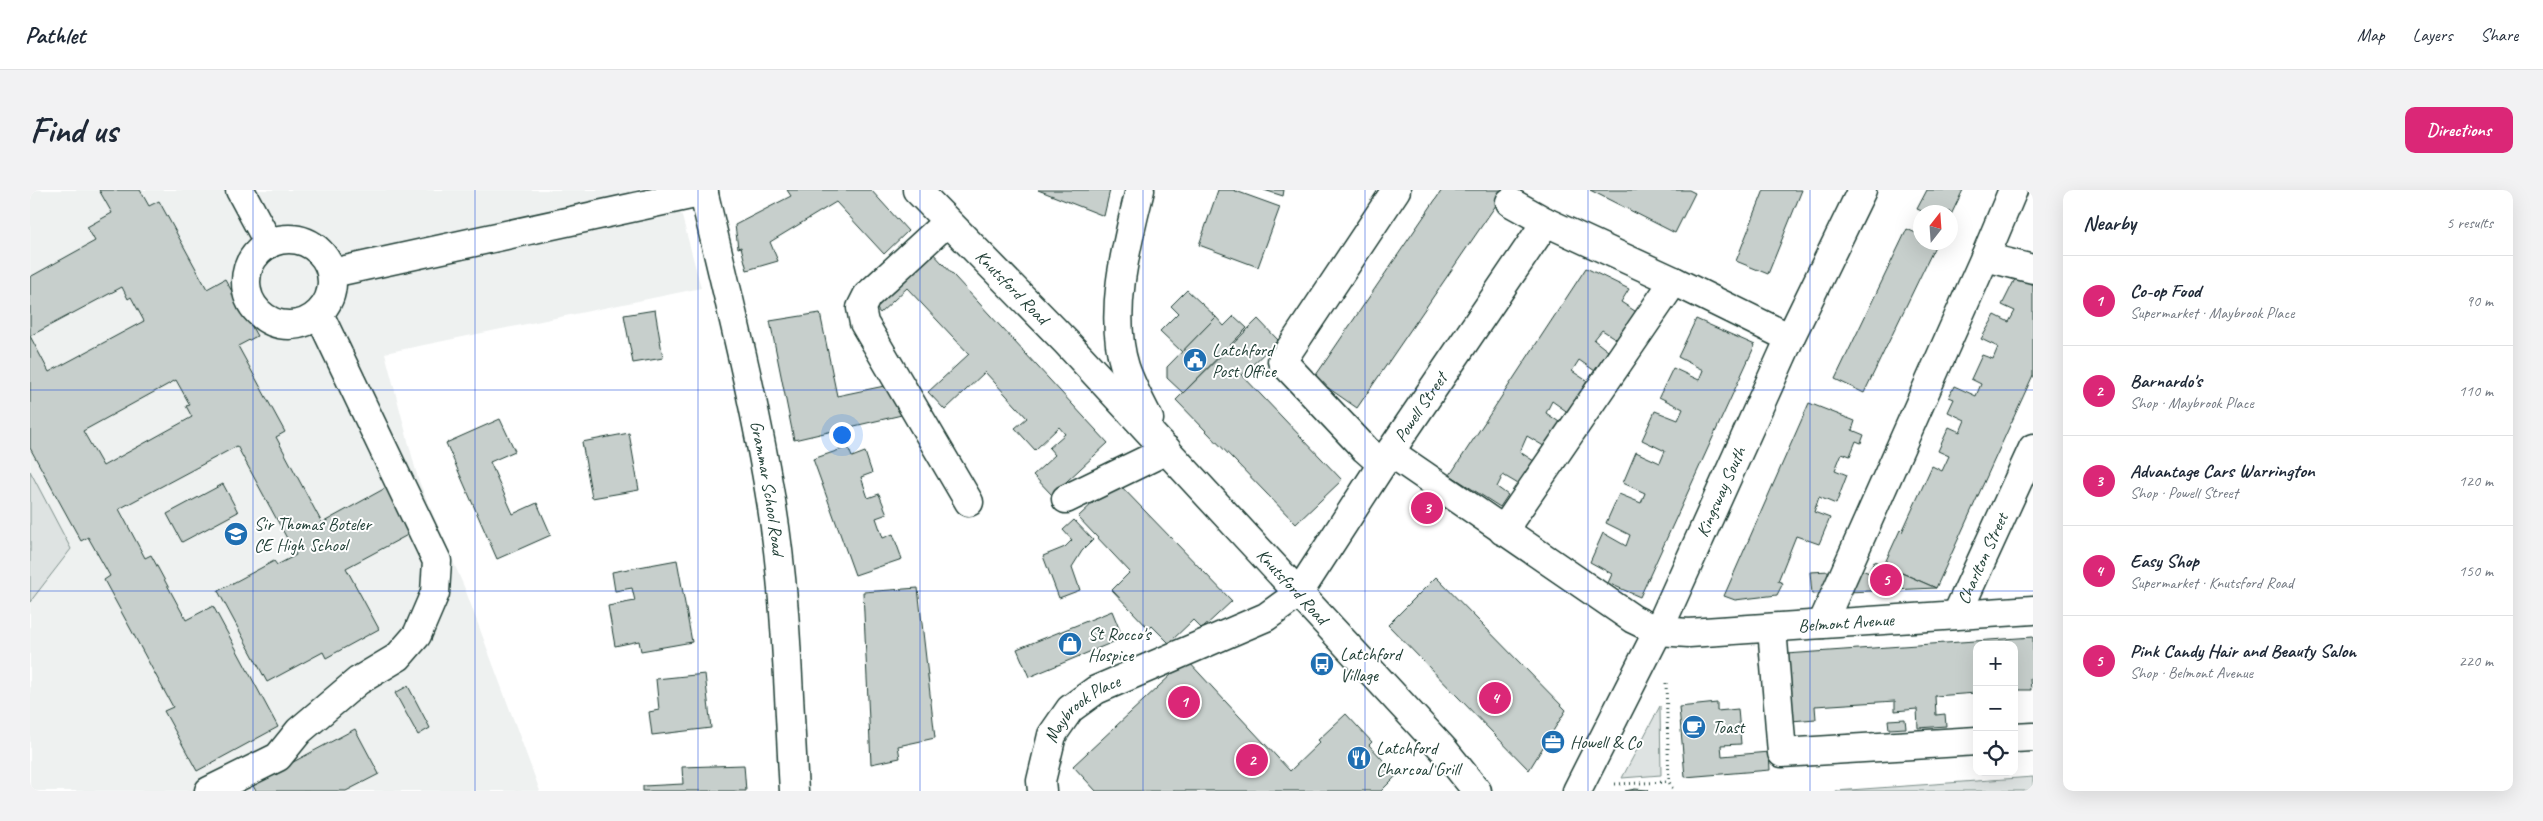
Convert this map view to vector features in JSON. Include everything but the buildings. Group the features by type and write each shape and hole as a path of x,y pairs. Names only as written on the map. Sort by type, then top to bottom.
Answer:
{"main road":[{"path":"240,190 269,244"},
{"name":"Knutsford Road","path":"917,190 1167,450 1444,750 1478,790"},
{"name":"Knutsford Road","path":"1140,190 1120,286 1120,332 1124,366 1137,398 1167,450"},
{"path":"1396,190 1282,361 1365,449 1386,458 1504,531 1633,618 1658,631"},
{"name":"Kingsway South","path":"1566,791 1591,782 1790,338 1862,190"},
{"path":"1822,624 2013,190"},
{"path":"332,273 704,191"},
{"name":"Grammar School Road","path":"704,191 760,439 772,502 780,568 794,791"},
{"path":"1510,202 1546,222 1674,281 1790,338"},
{"path":"947,222 867,296 861,308 864,323 970,502"},
{"name":"Powell Street","path":"1298,594 1386,458 1546,222"},
{"path":"282,239 307,242 327,260 332,273 332,287 328,302 319,314 307,322 292,326 277,324 264,318 253,308 247,294 245,279 249,265 257,252 269,244 282,239"},
{"path":"1985,257 2033,269"},
{"path":"1504,531 1674,281"},
{"path":"209,791 278,757 299,731 358,681 398,657 416,635 435,593 437,561 319,314"},
{"name":"Charlton Street","path":"1957,614 2033,448"},
{"path":"1066,499 1167,450"},
{"name":"Maybrook Place","path":"1042,791 1041,781 1052,735 1070,709 1096,690 1266,617 1298,594"},
{"name":"Belmont Avenue","path":"1658,631 1688,633 1724,631 2033,610"},
{"path":"1772,628 1782,753 1973,741"},
{"path":"2018,738 2033,737"}],"path":[{"path":"1666,680 1669,782 1674,791"},
{"path":"1591,782 1669,782"}],"shaded area":[{"name":"Sir Thomas Boteler CE High School","path":"30,190 675,190 701,288 385,353 418,479 465,589 540,791 30,791"},
{"path":"30,471 71,549 30,602"},
{"path":"1660,706 1661,775 1622,778"},
{"path":"2033,777 2033,791 1835,791"}],"place":[{"name":"Latchford Post Office","path":"1195,360"},
{"name":"Advantage Cars Warrington","path":"1427,508"},
{"name":"Sir Thomas Boteler CE High School","path":"236,534"},
{"name":"Pink Candy Hair and Beauty Salon","path":"1886,580"},
{"name":"St Rocco's Hospice","path":"1070,644"},
{"name":"Latchford Village","path":"1322,664"},
{"name":"Easy Shop","path":"1495,698"},
{"name":"Co-op Food","path":"1184,702"},
{"name":"Toast","path":"1694,727"},
{"name":"Howell & Co","path":"1553,742"},
{"name":"Latchford Charcoal Grill","path":"1359,758"},
{"name":"Barnardo's","path":"1252,760"}]}
